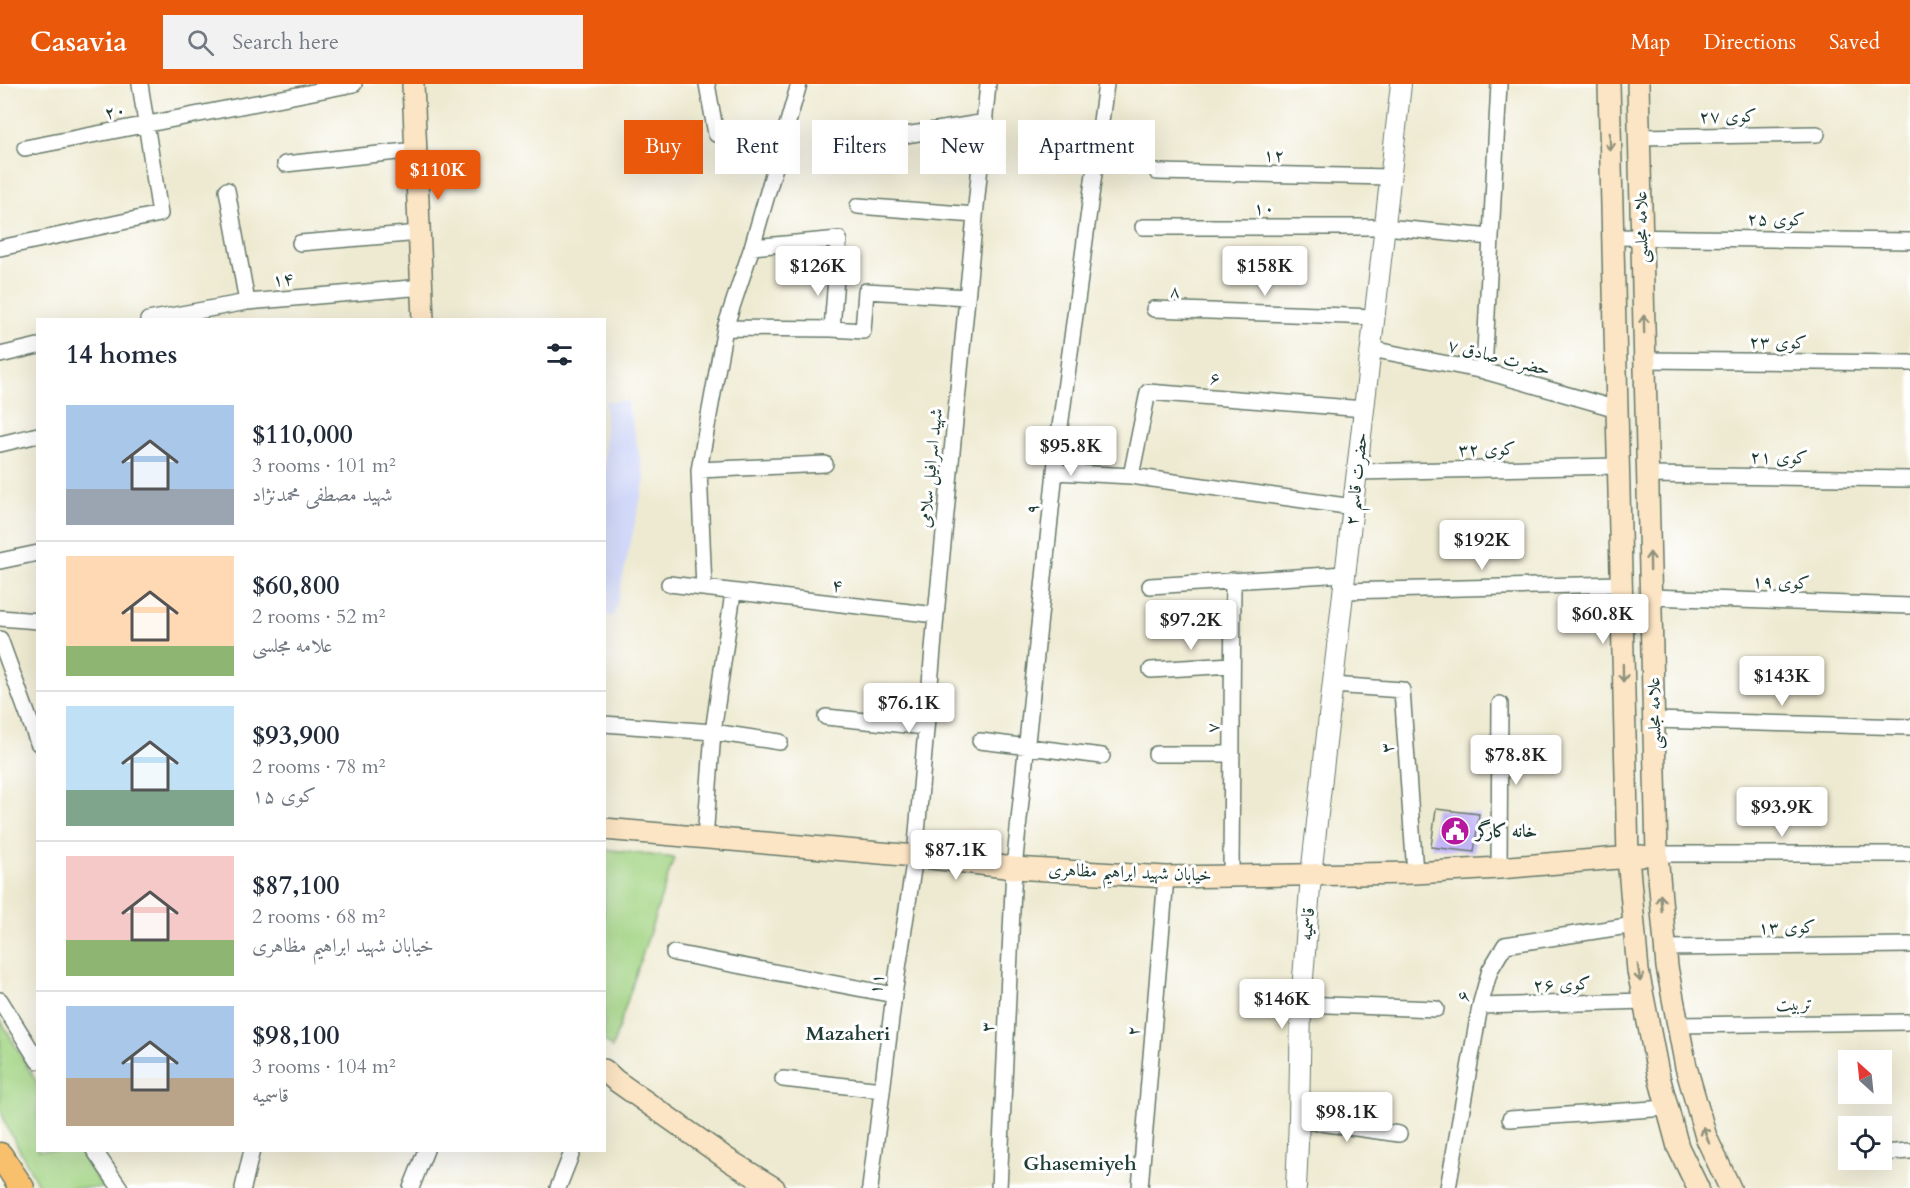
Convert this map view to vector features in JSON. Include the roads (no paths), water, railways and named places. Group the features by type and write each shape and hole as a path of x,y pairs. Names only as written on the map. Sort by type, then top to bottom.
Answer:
{"main road":[{"path":"413,84 423,318"},
{"name":"علامه مجلسی","path":"1609,84 1628,857 1638,971 1658,1073 1678,1147 1698,1188"},
{"name":"علامه مجلسی","path":"1638,84 1657,854 1667,967 1686,1067 1706,1137 1730,1188"},
{"name":"خیابان شهید ابراهیم مظاهری","path":"606,829 915,856 1014,868 1166,877 1415,873 1657,854"},
{"path":"608,1080 774,1188"},
{"path":"0,1155 22,1188"}],"street":[{"path":"0,248 160,214 140,84"},
{"name":"۲۰","path":"25,148 354,84"},
{"path":"707,84 715,128"},
{"path":"704,588 699,470 725,328 752,247 800,84"},
{"name":"شهید اسرافیل سلامی","path":"986,120 988,84"},
{"name":"۹","path":"1014,868 1055,472 1106,84"},
{"name":"۲ حضرت قاسم","path":"1311,875 1401,84"},
{"path":"1484,371 1499,84"},
{"name":"کوی ۲۷","path":"1639,137 1817,134"},
{"path":"285,164 416,150"},
{"name":"۱۲","path":"1157,172 1390,177"},
{"name":"شهید اسرافیل سلامی","path":"915,856 936,615 980,174"},
{"path":"227,190 247,302"},
{"path":"858,206 975,215"},
{"name":"۱۰","path":"1143,226 1384,227 1491,237"},
{"path":"300,243 420,232"},
{"name":"کوی ۲۵","path":"1613,237 1910,240"},
{"path":"752,247 839,238 832,329"},
{"name":"۱۴","path":"166,318 194,315 247,302 423,287"},
{"path":"725,328 862,331 866,291 967,297"},
{"name":"۸","path":"1154,309 1375,317"},
{"path":"0,355 36,346"},
{"name":"۷ حضرت صادق","path":"1371,349 1484,371 1617,409"},
{"name":"کوی ۲۳","path":"1645,360 1910,363"},
{"name":"۶","path":"1131,476 1148,392 1364,409"},
{"path":"0,444 36,435"},
{"path":"699,470 825,464"},
{"name":"کوی ۳۲","path":"1357,472 1618,466"},
{"path":"1055,472 1131,476 1353,507"},
{"name":"کوی ۲۱","path":"1648,475 1910,478"},
{"path":"0,561 36,553"},
{"path":"1150,586 1233,580 1621,584"},
{"name":"۷","path":"1231,875 1233,580"},
{"name":"۴","path":"669,584 936,615"},
{"path":"705,839 713,732 734,593"},
{"name":"کوی ۱۹","path":"1651,597 1910,606"},
{"path":"0,618 36,621"},
{"path":"0,639 32,712 36,733"},
{"path":"1151,670 1232,665"},
{"name":"۳","path":"1333,685 1402,690 1415,873"},
{"path":"1499,868 1500,704"},
{"path":"826,717 926,727"},
{"path":"1654,720 1910,728"},
{"path":"606,724 713,732 780,742"},
{"path":"980,741 1102,756"},
{"path":"1156,754 1232,754"},
{"path":"1657,854 1907,854"},
{"name":"۱۱","path":"870,1188 894,995 915,856"},
{"name":"۳","path":"999,1188 1014,868"},
{"name":"قاسمیه","path":"1296,1188 1301,1004 1311,875"},
{"name":"۲","path":"1140,1188 1166,877"},
{"name":"۶","path":"1448,1188 1480,1006 1490,970 1505,945 1634,925"},
{"name":"کوی ۱۳","path":"1665,948 1910,945"},
{"path":"674,953 894,995"},
{"path":"0,1000 36,1058"},
{"name":"کوی ۲۶","path":"1480,1006 1644,1001"},
{"path":"1301,1004 1436,1009"},
{"name":"تربیت","path":"1678,1024 1910,1022"},
{"path":"783,1079 882,1090"},
{"path":"1509,1119 1667,1108"},
{"path":"1299,1120 1400,1134"},
{"path":"1892,1152 1910,1151"},
{"path":"95,1152 120,1188"},
{"path":"243,1188 252,1152"},
{"path":"411,1188 425,1152"},
{"path":"558,1188 572,1152"}],"place":[{"name":"خانه کارگر","path":"1455,831"}],"district":[{"name":"Mazaheri","path":"848,1033"},
{"name":"Ghasemiyeh","path":"1080,1163"}]}
